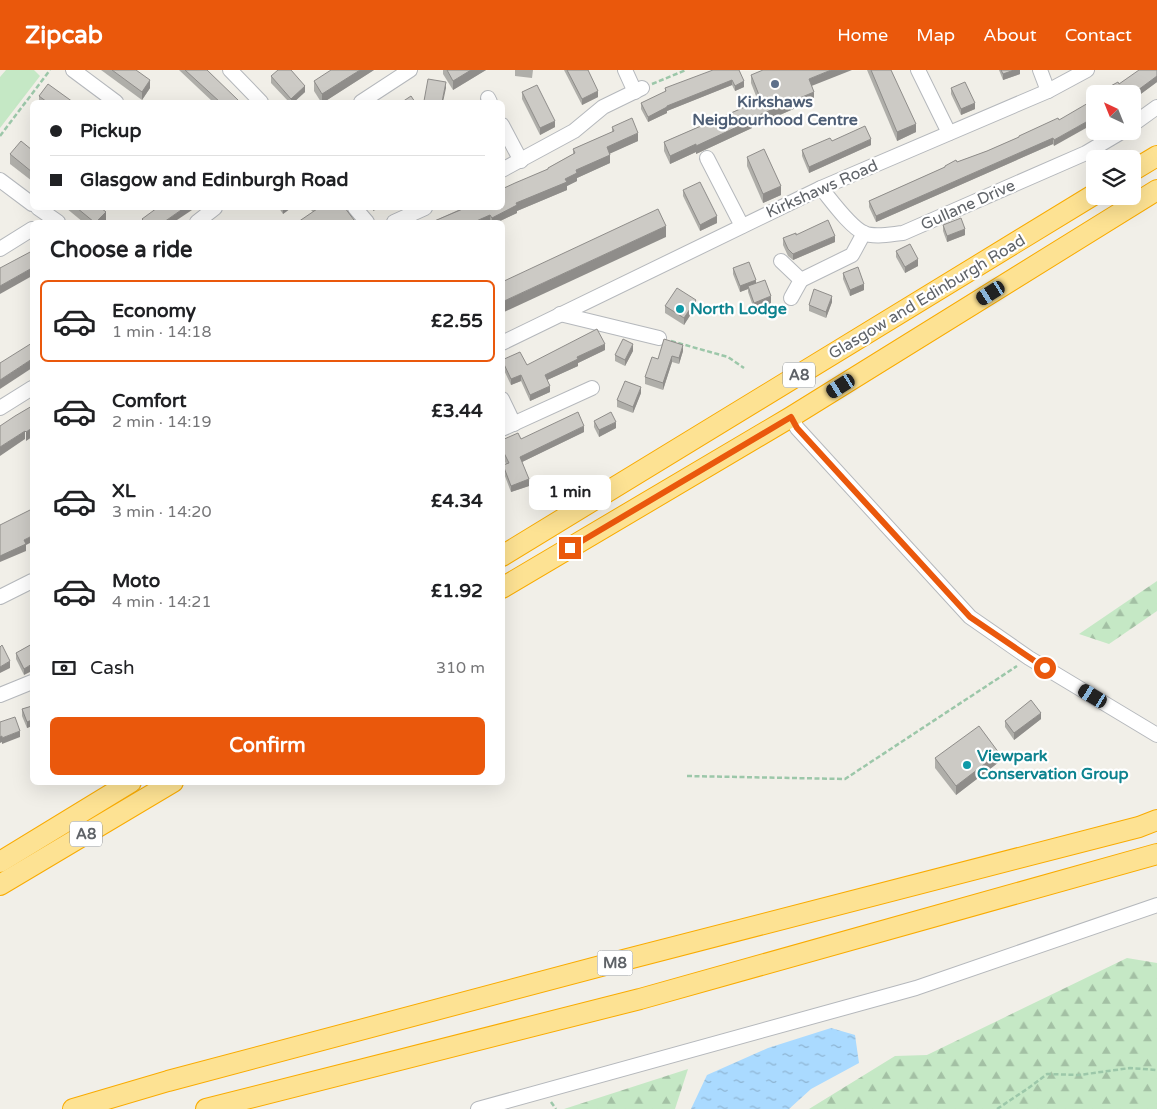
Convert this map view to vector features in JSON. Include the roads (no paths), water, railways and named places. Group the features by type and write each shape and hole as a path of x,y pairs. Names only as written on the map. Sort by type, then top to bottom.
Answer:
{"highway":[{"path":"1141,166 1157,156"},
{"name":"Glasgow and Edinburgh Road","path":"505,586 791,417 1157,190"},
{"name":"Glasgow and Edinburgh Road","path":"505,554 1086,199"},
{"name":"A8","path":"0,862 126,785"},
{"name":"A8","path":"0,885 168,785"},
{"name":"M8","path":"73,1109 168,1081 616,962 1140,827 1157,820"},
{"path":"206,1109 640,999 1157,854"}],"street":[{"path":"74,70 113,100"},
{"path":"230,70 260,100"},
{"path":"364,100 410,70"},
{"path":"505,169 574,131 603,107 639,90 624,70"},
{"path":"918,70 949,133"},
{"path":"1040,70 1048,91"},
{"name":"Kirkshaws Road","path":"505,342 821,188 1048,91 1087,70"},
{"path":"1141,119 1157,107"},
{"path":"505,131 521,161"},
{"name":"Gullane Drive","path":"864,233 880,235 903,233 1086,153 1108,140"},
{"path":"707,158 742,226"},
{"path":"0,180 30,202"},
{"path":"791,298 801,280 852,255 864,233 844,216 821,188"},
{"path":"40,210 49,220"},
{"path":"200,220 212,210"},
{"path":"357,210 365,220"},
{"path":"398,220 421,210"},
{"path":"0,249 30,230"},
{"path":"781,261 801,280"},
{"path":"560,314 659,338"},
{"path":"505,413 508,427 592,388"},
{"path":"0,408 30,389"},
{"path":"791,417 797,428 970,617 1029,658 1157,735"},
{"path":"0,597 30,582"},
{"path":"0,695 30,683"},
{"path":"478,1109 916,988 1157,905"}],"water":[{"path":"831,1028 855,1035 859,1063 811,1089 789,1109 691,1109 707,1075 768,1048"}],"place":[{"name":"Kirkshaws Neigbourhood Centre","path":"775,84"},
{"name":"North Lodge","path":"680,309"},
{"name":"Viewpark Conservation Group","path":"967,765"}]}
